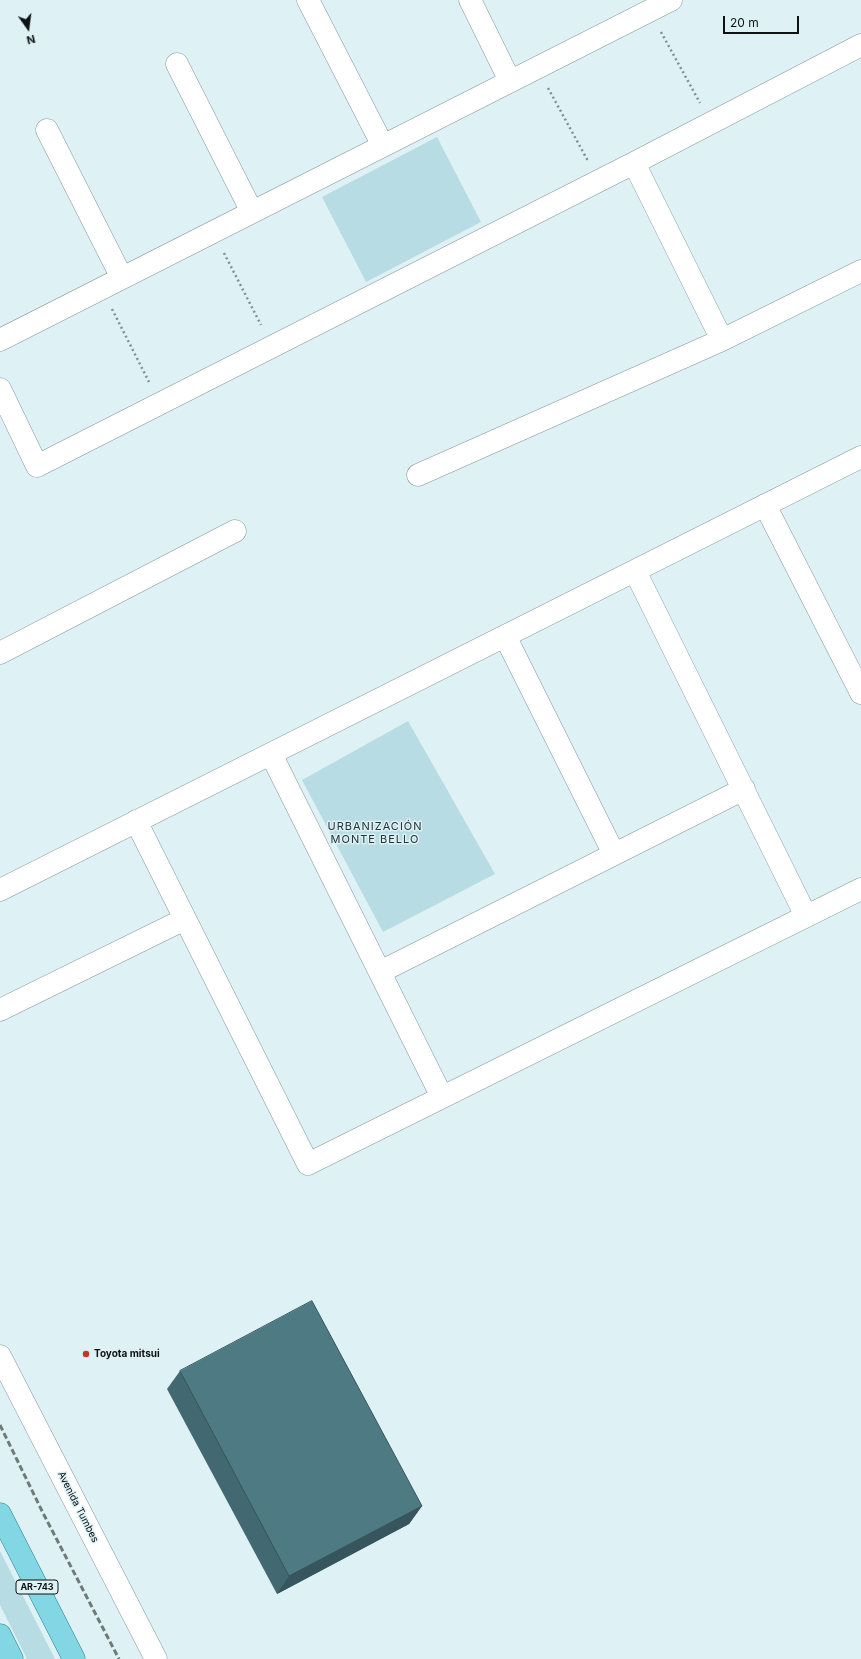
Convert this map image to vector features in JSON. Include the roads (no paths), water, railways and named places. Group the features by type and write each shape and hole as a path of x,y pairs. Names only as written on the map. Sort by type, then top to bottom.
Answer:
{"main road":[{"name":"AR-743","path":"0,1514 74,1659"},
{"path":"0,1635 12,1659"}],"street":[{"path":"308,0 383,146"},
{"path":"470,0 510,81"},
{"path":"0,339 537,68 639,9 671,0"},
{"path":"0,388 37,466 634,163 861,45"},
{"path":"177,64 252,212"},
{"path":"47,130 122,278"},
{"path":"634,163 722,340"},
{"path":"418,475 722,340 861,271"},
{"path":"0,890 861,457"},
{"path":"765,505 861,693"},
{"path":"0,653 235,531"},
{"path":"635,570 806,916"},
{"path":"505,636 614,854"},
{"path":"271,754 442,1098"},
{"path":"380,972 744,789"},
{"path":"136,821 308,1164 861,889"},
{"path":"0,1010 186,919"},
{"name":"Avenida Tumbes","path":"0,1356 156,1659"}],"railway":[{"path":"0,1425 43,1513 119,1659"}],"place":[{"name":"Toyota mitsui","path":"86,1354"}],"district":[{"name":"URBANIZACIÓN MONTE BELLO","path":"375,833"}]}
